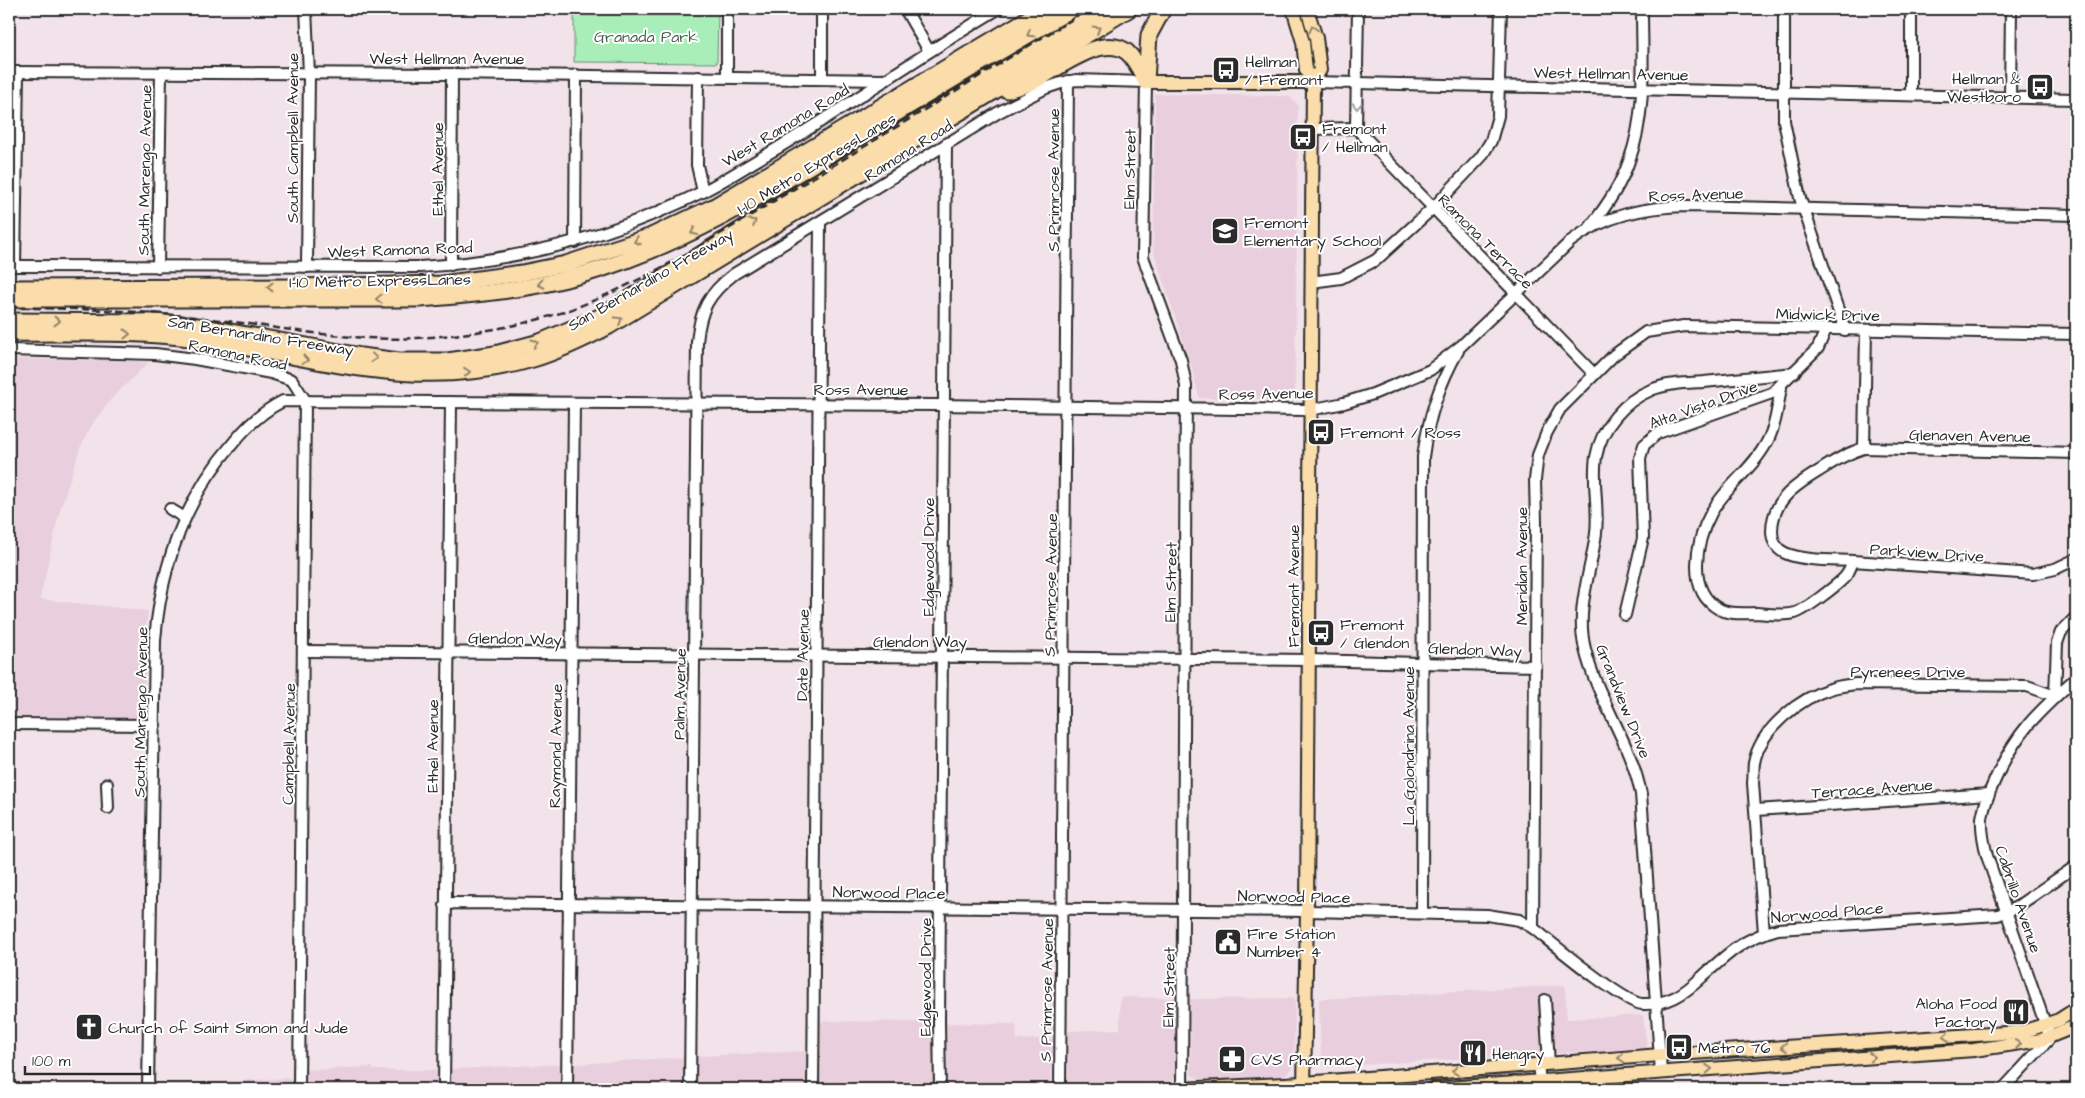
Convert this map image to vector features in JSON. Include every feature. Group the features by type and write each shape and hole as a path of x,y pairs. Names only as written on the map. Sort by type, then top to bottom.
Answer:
{"highway":[{"path":"878,108 1024,9"},
{"name":"San Bernardino Freeway","path":"9,288 295,287 442,284 566,264 618,248 676,225 715,206 1044,9"},
{"name":"I-10 Metro ExpressLanes","path":"9,299 420,299 472,296 582,275 654,250 739,209 1072,9"},
{"name":"I-10 Metro ExpressLanes","path":"9,321 156,322 198,326 361,356 399,361 448,361 495,354 540,342 602,316 819,181 1104,9"},
{"name":"San Bernardino Freeway","path":"9,333 141,334 197,339 362,370 400,374 446,373 508,366 555,352 608,326 1129,9"},
{"path":"1146,82 1149,35 1164,9"},
{"path":"980,100 1034,81 1076,57 1106,47 1117,47 1129,53 1146,82"},
{"path":"582,275 618,248"}],"main road":[{"name":"Fremont Avenue","path":"1293,9 1303,42 1306,70 1312,82 1309,660 1304,1086"},
{"name":"Fremont Avenue","path":"1307,9 1316,38 1320,70 1312,82"},
{"name":"West Hellman Avenue","path":"1146,82 1312,82"},
{"path":"1181,1089 1304,1086 1660,1055 2022,1032 2059,1020 2076,1009"},
{"path":"1433,1089 1540,1085 1661,1072 1974,1050 2018,1045 2050,1038 2076,1026"},
{"path":"1820,1061 1823,1053 1850,1051 1856,1049 1863,1042"}],"street":[{"name":"South Campbell Avenue","path":"306,9 309,74 307,267"},
{"path":"727,9 727,77"},
{"path":"822,9 822,78"},
{"path":"904,9 929,51"},
{"name":"West Ramona Road","path":"12,266 307,267 451,265 532,252 575,242 634,222 703,192 841,110 929,51 998,9"},
{"path":"1312,129 1356,128 1358,9"},
{"path":"1311,282 1341,278 1366,266 1432,208 1468,173 1486,149 1497,124 1500,87 1501,9"},
{"path":"1589,228 1611,197 1630,160 1640,118 1642,9"},
{"path":"1784,9 1784,121 1800,198 1805,208 1845,330"},
{"path":"1910,95 1911,9"},
{"path":"2010,97 2011,9"},
{"name":"West Hellman Avenue","path":"13,72 698,76 886,80"},
{"path":"12,266 13,72"},
{"name":"South Marengo Avenue","path":"158,267 161,73"},
{"name":"Ethel Avenue","path":"451,265 452,74"},
{"path":"575,242 576,75"},
{"path":"698,76 698,165 703,192"},
{"name":"Ramona Road","path":"708,300 720,285 734,274 998,112 1050,86 1068,81 1146,82"},
{"name":"S Primrose Avenue","path":"1060,1089 1068,81"},
{"name":"Elm Street","path":"1146,82 1143,257 1184,369 1187,408 1181,1089"},
{"name":"West Hellman Avenue","path":"1312,82 2076,99"},
{"name":"Ramona Terrace","path":"1356,128 1594,374"},
{"name":"Edgewood Drive","path":"940,1089 946,144"},
{"name":"Ross Avenue","path":"451,402 1066,406 1310,410 1344,403 1400,384 1430,370 1461,346 1567,245 1589,228 1616,216 1660,208 1687,206 2076,215"},
{"name":"Date Avenue","path":"813,1089 820,222"},
{"name":"Palm Avenue","path":"690,1089 698,328 700,316 708,300"},
{"name":"Midwick Drive","path":"1594,374 1614,355 1646,332 1684,326 2076,334"},
{"name":"Alta Vista Drive","path":"1625,615 1644,538 1640,465 1644,445 1658,433 1767,396 1781,386 1818,348 1826,329"},
{"path":"1854,562 1797,557 1783,552 1775,545 1772,533 1773,520 1786,494 1795,486 1847,453 1864,448 1866,330"},
{"name":"La Golondrina Avenue","path":"1422,913 1423,457 1427,427 1435,400 1448,368 1461,346"},
{"name":"Ramona Road","path":"9,350 155,354 195,359 271,373 292,380 305,400"},
{"name":"Grandview Drive","path":"1661,1072 1641,794 1637,773 1590,665 1581,628 1581,609 1596,533 1596,458 1600,441 1609,425 1621,410 1636,398 1652,389 1673,385 1794,373"},
{"name":"Meridian Avenue","path":"1533,928 1536,666 1535,480 1538,455 1547,432 1560,409 1594,374"},
{"name":"Parkview Drive","path":"1781,386 1775,421 1769,439 1754,462 1718,501 1704,531 1698,554 1700,590 1706,599 1721,610 1792,614 1801,611 1844,577 1854,562 2033,574 2054,569 2076,559"},
{"path":"305,400 451,402"},
{"name":"South Marengo Avenue","path":"148,1089 151,836 154,807 154,640 158,606 170,554 184,518 203,483 220,458 256,418 270,407 282,401 305,400"},
{"name":"Campbell Avenue","path":"299,1089 305,400"},
{"name":"Ethel Avenue","path":"444,1089 451,402"},
{"name":"Raymond Avenue","path":"567,1089 574,403"},
{"name":"Glenaven Avenue","path":"1864,448 2076,453"},
{"path":"170,509 184,518"},
{"path":"2055,696 2057,643 2061,632 2076,616"},
{"name":"Glendon Way","path":"304,650 1185,658 1536,666"},
{"name":"Cabrillo Avenue","path":"2050,1038 1987,856 1983,838 1982,818 1989,794 2009,751 2036,714 2076,678"},
{"name":"Pyrenees Drive","path":"1764,933 1753,783 1754,762 1762,743 1775,724 1813,696 1833,688 1856,684 2027,686 2055,696"},
{"path":"9,724 154,725"},
{"path":"107,784 108,808"},
{"name":"Terrace Avenue","path":"1756,810 1989,794"},
{"name":"Norwood Place","path":"446,905 454,903 1307,911 1506,916 1519,920 1533,928 1617,992 1640,1004 1672,1000 1689,990 1746,940 1764,933 1778,929 1998,915 2015,908 2076,866"},
{"path":"1540,1085 1544,1064 1545,1000"},
{"path":"2003,1089 2050,1038"}],"shaded area":[{"name":"Fremont Elementary School","path":"1155,94 1289,96 1298,105 1295,399 1199,398 1192,368 1153,250"},
{"path":"9,359 149,362 112,398 93,423 80,448 59,514 40,599 148,611 144,716 142,718 9,717"},
{"path":"1565,985 1567,1019 1643,1015 1647,1048 1327,1067 1321,1060 1319,999"},
{"path":"1120,997 1177,998 1176,1076 1173,1081 1169,1082 1070,1086 1068,1083 1068,1031 1120,1029"},
{"path":"1295,998 1294,1063 1288,1073 1283,1076 1205,1080 1191,1074 1190,999"},
{"path":"820,1022 933,1022 933,1089 819,1089"},
{"path":"946,1023 1016,1024 1017,1040 1054,1038 1050,1088 950,1089 947,1081"},
{"path":"808,1051 807,1089 696,1089 696,1056"},
{"path":"685,1057 684,1089 573,1089 574,1064"},
{"path":"562,1064 561,1089 451,1089 451,1069"},
{"path":"373,1067 373,1070 437,1070 437,1089 306,1089 306,1070"},
{"path":"293,1078 293,1089 164,1089 164,1084"}],"green space":[{"name":"Granada Park","path":"574,9 718,9 717,63 574,62"}],"railway":[{"path":"9,308 88,309 167,314 318,334 392,339 456,335 496,329 554,315 602,297 688,253 1089,9"}],"place":[{"name":"Hellman / Fremont","path":"1226,70"},
{"name":"Hellman & Westboro","path":"2040,87"},
{"name":"Fremont / Hellman","path":"1303,137"},
{"name":"Fremont Elementary School","path":"1225,231"},
{"name":"Fremont / Ross","path":"1321,432"},
{"name":"Fremont / Glendon","path":"1321,633"},
{"name":"Fire Station Number 4","path":"1228,942"},
{"name":"Aloha Food Factory","path":"2016,1012"},
{"name":"Church of Saint Simon and Jude","path":"89,1027"},
{"name":"Metro 76","path":"1679,1047"},
{"name":"Hengry","path":"1473,1053"},
{"name":"CVS Pharmacy","path":"1232,1059"}]}
